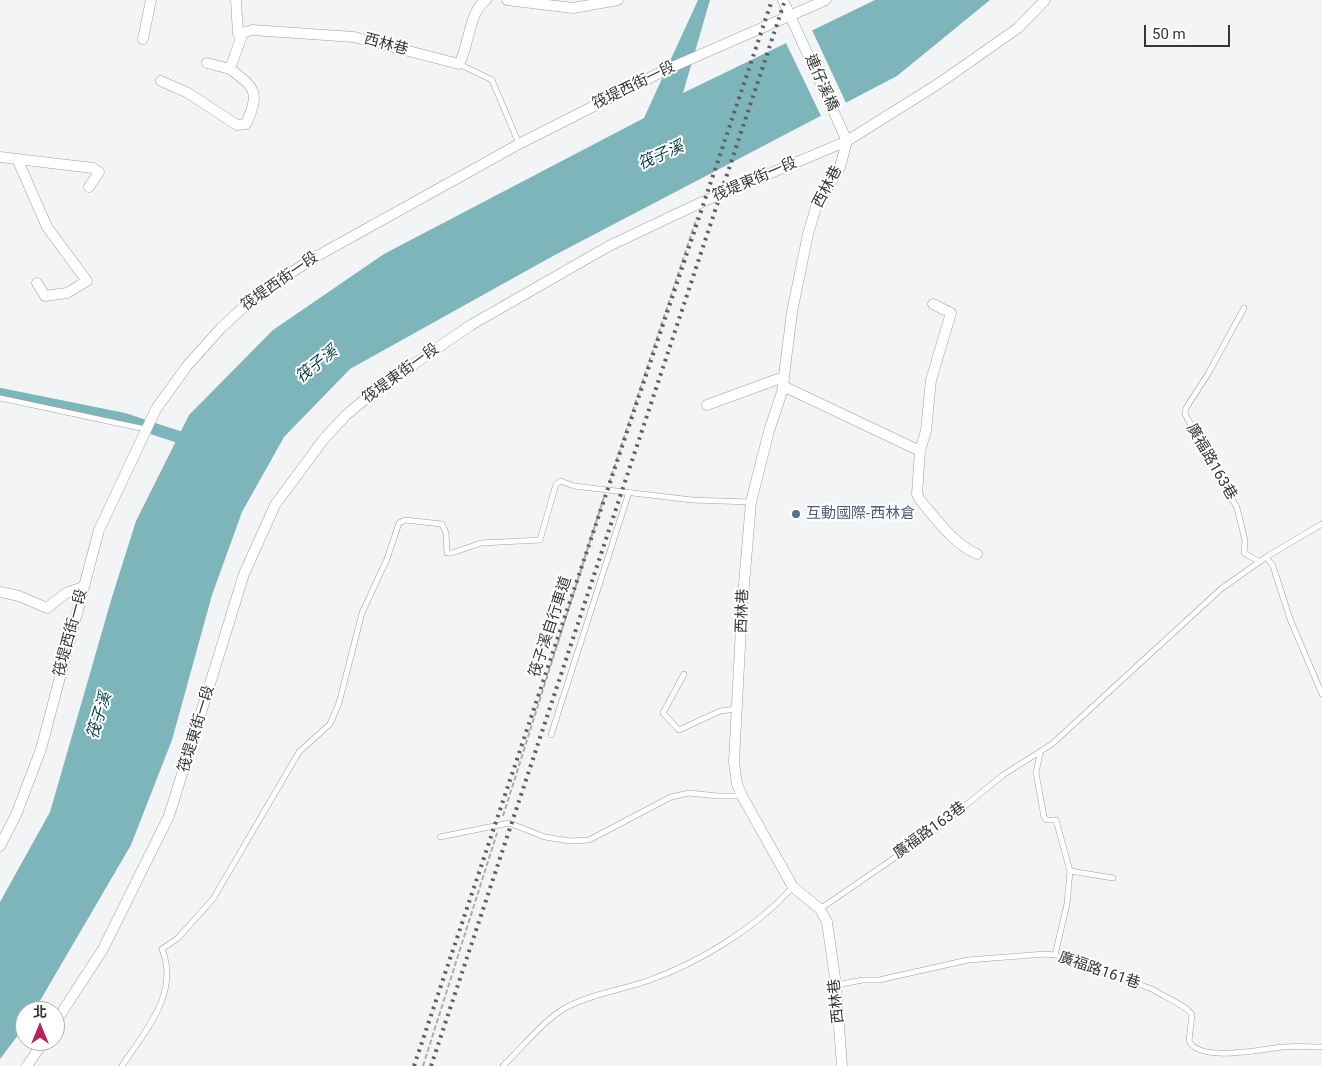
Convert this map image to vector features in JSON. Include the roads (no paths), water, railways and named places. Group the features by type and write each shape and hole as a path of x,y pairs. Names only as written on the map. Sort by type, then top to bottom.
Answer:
{"street":[{"path":"143,39 151,0"},
{"path":"230,69 242,35 238,34 236,0"},
{"path":"459,64 464,55 473,21 486,0"},
{"path":"507,0 573,8 618,0"},
{"name":"連仔溪橋","path":"783,0 847,141"},
{"name":"筏堤西街一段","path":"0,846 16,815 41,749 99,530 145,430 171,387 198,353 227,322 259,293 319,255 519,144 663,71 792,20 826,0"},
{"name":"筏堤東街一段","path":"65,1008 103,949 169,816 244,574 275,505 323,440 346,415 380,387 471,325 609,246 702,202 847,141 938,84 1018,28 1045,0"},
{"name":"西林巷","path":"242,35 252,30 346,36 459,64"},
{"path":"160,81 188,93 241,127 246,124 253,109 255,97 253,87 244,78 230,69 207,63"},
{"name":"西林巷","path":"842,1066 836,985 827,922 820,909 793,887 742,796 737,784 734,762 742,608 751,502 784,382 792,312 808,234 816,207 840,167 847,141"},
{"path":"0,157 93,168 99,172 89,187"},
{"path":"18,160 47,227 87,281 67,293 45,296 37,283"},
{"path":"932,304 951,313 932,380 926,431 920,451 917,485 920,500 956,539 977,554"},
{"path":"707,405 778,379 920,451"},
{"path":"0,592 19,596 47,608 66,593 83,587"},
{"path":"27,1066 37,1051"}],"lane":[{"path":"459,64 492,80 519,144"},
{"name":"廣福路163巷","path":"1244,308 1208,374 1186,408 1185,414 1237,508 1244,540 1244,553 1260,562"},
{"path":"0,398 145,430"},
{"path":"122,1066 158,1010 164,997 168,963 162,949 184,932 213,899 300,752 330,724 339,703 352,645 362,613 387,559 399,523 405,520 442,524 446,533 447,553 490,542 540,540 543,534 544,520 556,484 560,481 574,486 692,500 751,502"},
{"path":"551,735 629,492"},
{"name":"廣福路163巷","path":"820,909 938,828 1003,775 1040,752 1074,724 1193,612 1221,589 1266,556 1322,524"},
{"path":"1266,556 1273,566 1290,618 1322,694"},
{"path":"684,674 663,713 679,730 720,711 738,708"},
{"path":"1040,752 1036,773 1044,817 1046,820 1056,820 1070,871 1067,904 1055,955"},
{"path":"440,836 509,823 545,837 570,841 589,840 671,797 689,793 742,796"},
{"path":"1070,871 1113,878"},
{"path":"503,1066 556,1015 568,1006 646,981 688,964 767,912 793,887"},
{"name":"廣福路161巷","path":"836,985 863,980 879,980 968,960 1019,955 1055,955 1152,989 1165,998 1187,1008 1192,1015 1189,1041 1198,1049 1236,1054 1285,1047 1322,1047"}],"water":[{"name":"筏子溪","path":"698,0 710,0 683,93 875,0 990,0 897,76 553,256 350,369 284,437 242,512 212,595 172,740 131,845 40,1001 15,1001 15,1039 0,1059 0,902 50,812 136,521 189,415 273,330 384,254 644,118"}],"waterway":[{"path":"0,394 124,419 194,442"}],"railway":[{"path":"414,1066 772,0"},
{"path":"431,1066 785,0"}],"place":[{"name":"互動國際-西林倉","path":"796,514"}]}
